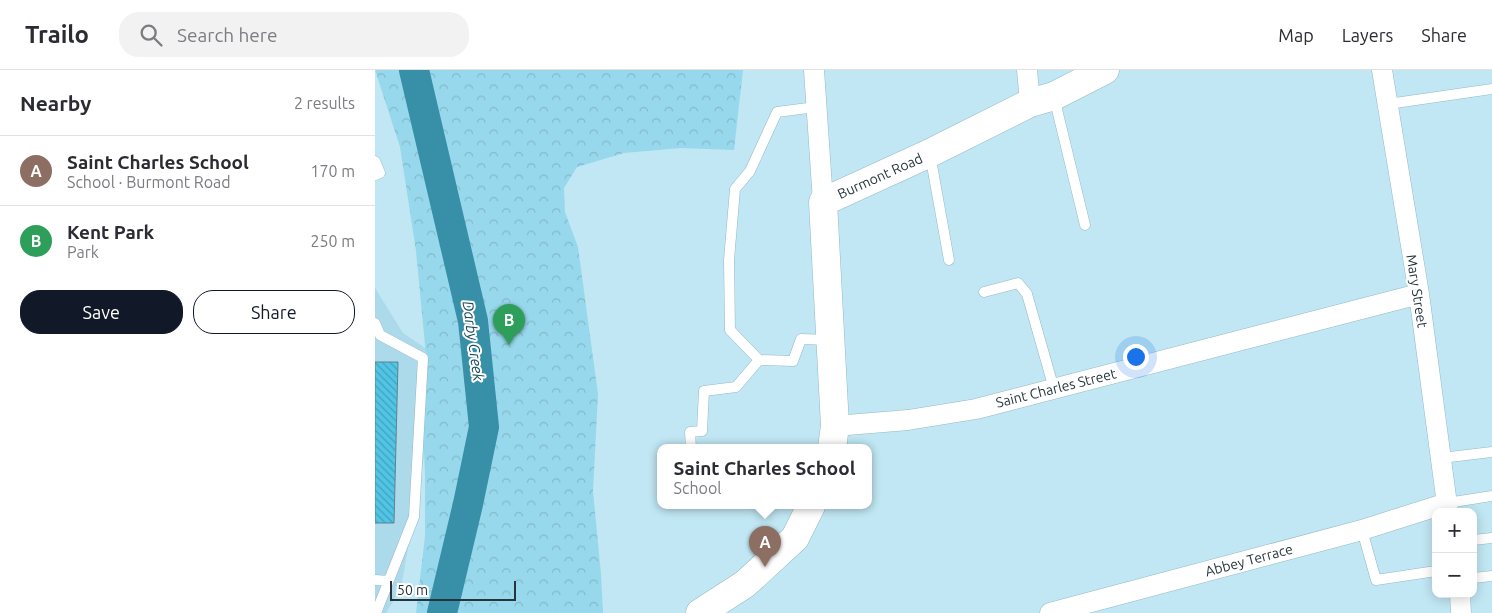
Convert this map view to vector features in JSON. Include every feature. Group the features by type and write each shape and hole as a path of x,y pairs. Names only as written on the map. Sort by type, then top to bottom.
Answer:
{"street":[{"path":"814,70 823,202"},
{"path":"1027,70 1042,100"},
{"name":"Burmont Road","path":"834,437 831,340 823,202 1105,70"},
{"name":"Mary Street","path":"1383,70 1419,294 1448,507"},
{"name":"Saint Charles Street","path":"834,437 908,420 976,409 1419,294"},
{"name":"Abbey Terrace","path":"1050,613 1448,507"},
{"path":"700,613 745,584 795,538 810,509"},
{"path":"1460,598 1461,613"}],"lane":[{"path":"1388,104 1492,89"},
{"path":"1042,100 1085,225"},
{"path":"817,107 777,112 750,171 735,189 729,260 730,330 759,360 793,361 801,339 831,340"},
{"path":"930,153 949,260"},
{"path":"375,161 380,173 375,176"},
{"path":"983,292 1018,283 1027,294 1054,389"},
{"path":"375,323 378,335 423,358 414,517 376,613"},
{"path":"691,444 690,432 702,431 704,391 736,387 759,360"},
{"path":"1441,458 1492,452"},
{"path":"1448,507 1492,496"},
{"path":"1363,530 1376,580 1432,572"},
{"path":"1477,540 1492,538"},
{"path":"1477,578 1492,576"},
{"path":"375,580 388,581"}],"shaded area":[{"path":"375,288 403,333 441,359 401,588 386,613 375,613"}],"green space":[{"path":"375,70 743,70 734,150 681,148 624,153 577,167 564,188 565,212 578,247 598,394 593,491 603,613 416,613 425,536 423,425 427,366 416,251 400,147"}],"building":[{"path":"375,362 398,362 394,523 375,523"}],"waterway":[{"name":"Darby Creek","path":"414,70 473,321 484,427 442,613"}],"place":[{"name":"Kent Park","path":"509,345"},
{"name":"Saint Charles School","path":"765,567"}]}
